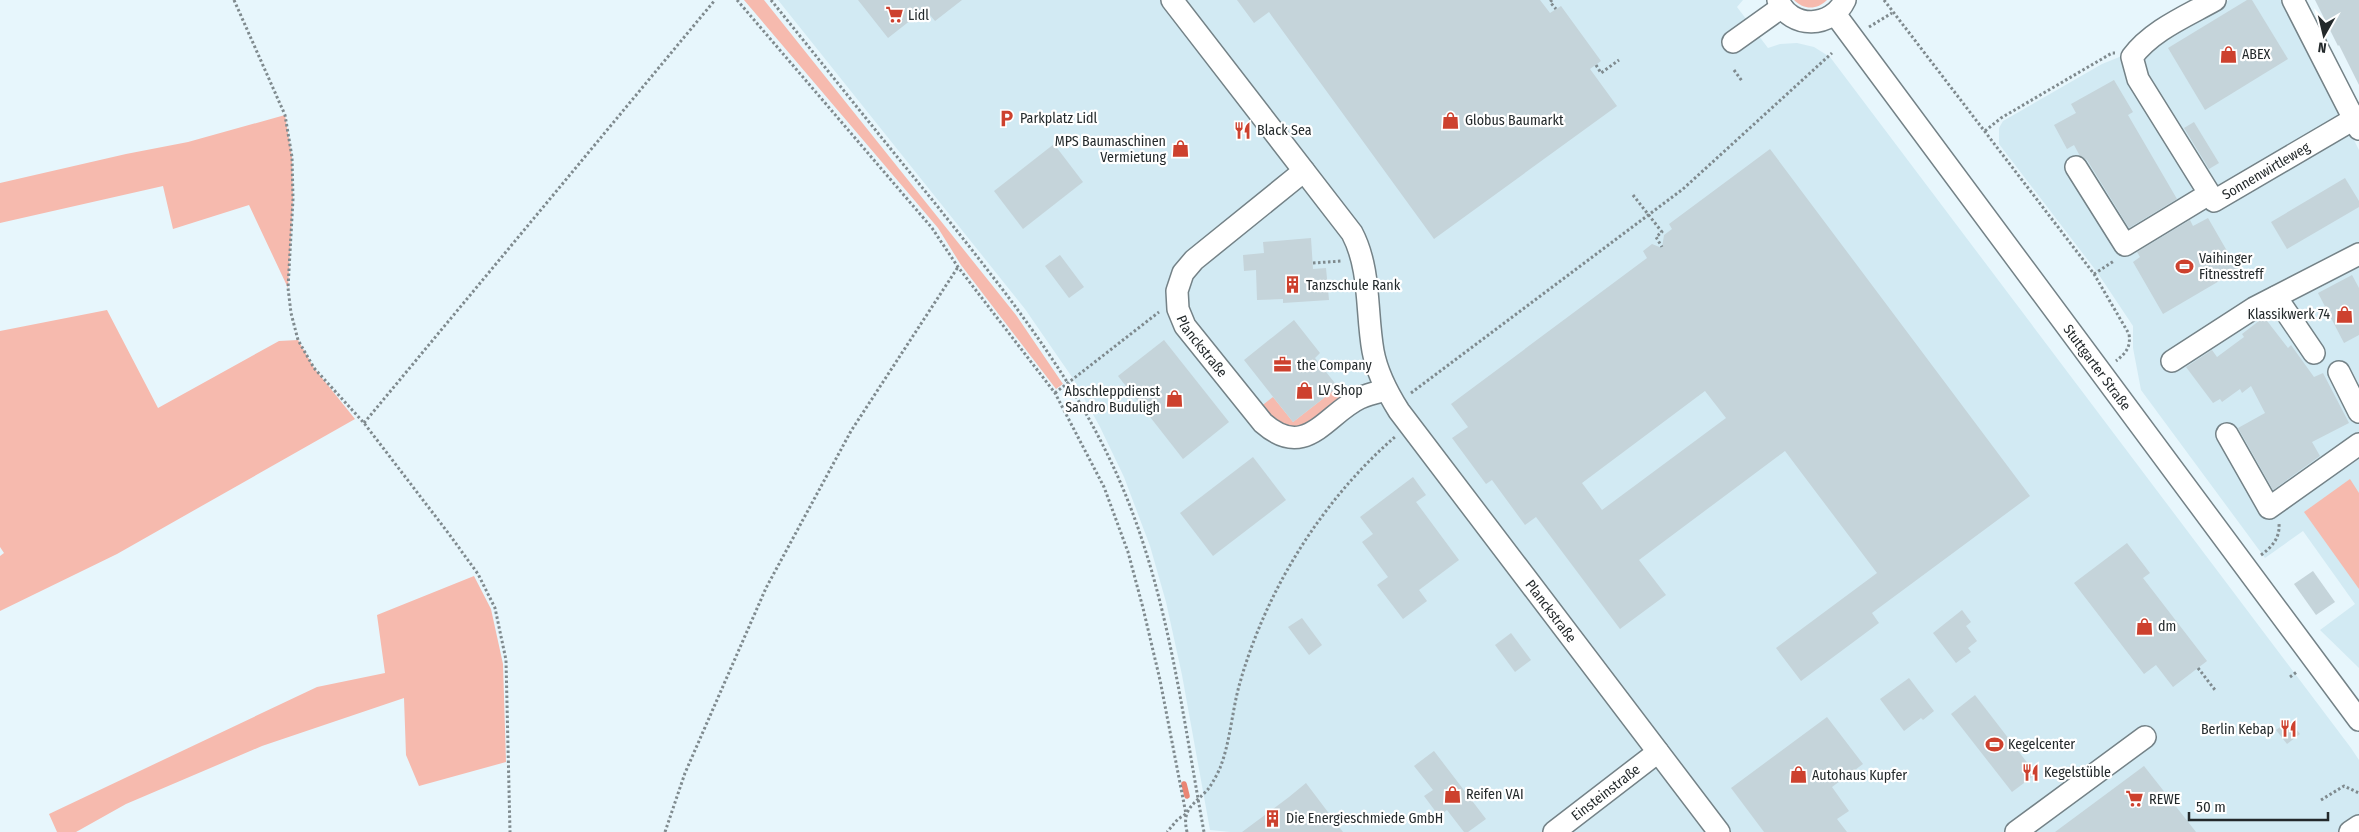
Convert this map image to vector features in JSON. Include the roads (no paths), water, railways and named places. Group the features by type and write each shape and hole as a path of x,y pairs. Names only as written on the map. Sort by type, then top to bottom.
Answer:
{"street":[{"name":"Planckstraße","path":"1172,0 1352,233 1360,252 1373,351 1386,390 1410,425 1719,832"},
{"name":"Sonnenwirtleweg","path":"2215,0 2152,36 2140,46 2132,57 2138,79 2214,201 2358,121 2293,0"},
{"path":"1733,42 1780,3"},
{"name":"Stuttgarter Straße","path":"1780,3 1796,19 1805,22 1821,21 1840,7 2359,720"},
{"path":"2076,167 2125,245 2209,194"},
{"name":"Planckstraße","path":"1304,171 1188,266 1177,291 1180,318 1264,423 1281,435 1303,436 1317,432 1360,398 1386,390"},
{"path":"2172,361 2276,296 2359,254"},
{"path":"2276,296 2314,353"},
{"path":"2339,372 2359,412"},
{"path":"2227,434 2269,508 2359,444"},
{"path":"2016,832 2145,737"},
{"name":"Einsteinstraße","path":"1554,832 1658,752"},
{"path":"2350,832 2359,826"}],"waterway":[{"path":"1184,784 1187,796"}],"place":[{"name":"Lidl","path":"894,15"},
{"name":"ABEX","path":"2228,54"},
{"name":"Parkplatz Lidl","path":"1006,118"},
{"name":"Globus Baumarkt","path":"1451,120"},
{"name":"Black Sea","path":"1243,130"},
{"name":"MPS Baumaschinen Vermietung","path":"1180,149"},
{"name":"Vaihinger Fitnesstreff","path":"2185,266"},
{"name":"Tanzschule Rank","path":"1292,285"},
{"name":"Klassikwerk 74","path":"2344,314"},
{"name":"the Company","path":"1283,365"},
{"name":"LV Shop","path":"1304,390"},
{"name":"Abschleppdienst Sandro Buduligh","path":"1174,399"},
{"name":"dm","path":"2144,626"},
{"name":"Berlin Kebap","path":"2288,729"},
{"name":"Kegelcenter","path":"1994,744"},
{"name":"Kegelstüble","path":"2030,772"},
{"name":"Autohaus Kupfer","path":"1798,775"},
{"name":"Reifen VAI","path":"1452,794"},
{"name":"REWE","path":"2135,799"},
{"name":"Die Energieschmiede GmbH","path":"1272,818"}]}
